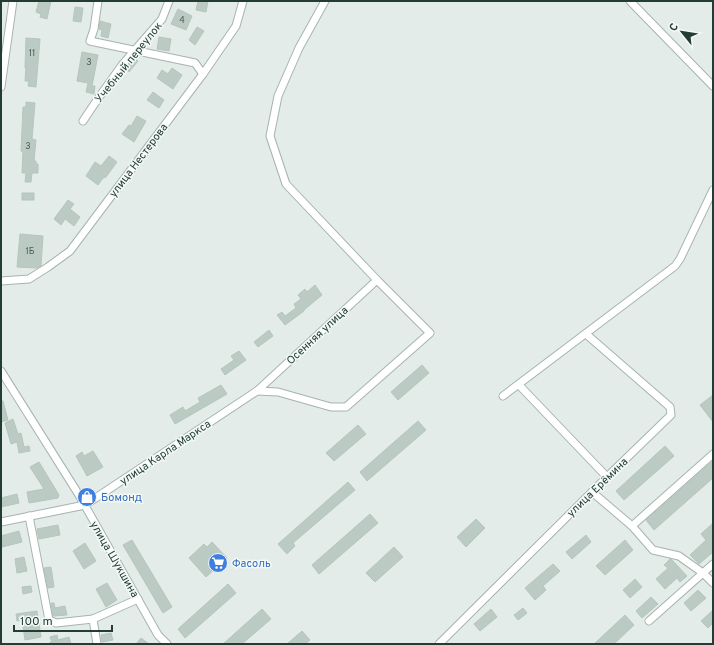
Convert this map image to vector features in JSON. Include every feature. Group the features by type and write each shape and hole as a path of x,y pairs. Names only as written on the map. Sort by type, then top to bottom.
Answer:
{"street":[{"path":"1,87 13,1"},
{"path":"98,1 94,29 90,41 195,63 203,74"},
{"name":"Учебный переулок","path":"83,121 122,65 162,19 168,1"},
{"name":"улица Нестерова","path":"1,281 29,279 48,268 70,251 203,74 236,26 243,1"},
{"path":"257,391 278,392 331,406 346,407 430,333 377,280 286,184 270,136 278,96 299,48 325,1"},
{"path":"630,1 713,86"},
{"path":"503,396 675,266 713,190"},
{"name":"Осенняя улица","path":"257,391 377,280"},
{"name":"улица Ерёмина","path":"439,644 607,477 671,416 670,407 586,334"},
{"name":"улица Шукшина","path":"1,372 84,505 158,635 167,644"},
{"path":"519,385 607,477"},
{"name":"улица Карла Маркса","path":"1,522 84,505 257,391"},
{"path":"632,526 713,454"},
{"path":"592,492 632,526 653,550 679,556 703,573 713,584"},
{"path":"29,516 49,620 56,623 93,619 138,600"},
{"path":"649,621 713,564"},
{"path":"93,619 98,644"}],"building":[{"path":"39,1 51,1 47,19 40,17 41,14 36,12"},
{"path":"198,1 208,1 206,12 196,10"},
{"path":"75,7 83,8 81,22 73,21"},
{"path":"178,9 192,16 186,30 171,24"},
{"path":"100,21 111,24 108,38 101,36 102,30 99,29"},
{"path":"197,27 204,31 195,45 189,40"},
{"path":"159,37 171,39 169,51 157,49"},
{"path":"26,38 40,39 36,87 28,86 29,81 25,81"},
{"path":"82,52 98,55 92,86 95,86 94,94 86,92 88,83 77,81"},
{"path":"135,58 138,61 129,72 125,69"},
{"path":"172,68 182,75 173,89 157,78 162,70 168,74"},
{"path":"153,92 164,100 159,108 147,100"},
{"path":"26,102 35,103 32,139 36,140 34,161 38,164 38,173 32,173 31,182 25,182 26,173 22,173 23,152 21,151 23,107 26,107"},
{"path":"137,116 146,121 134,142 122,134 129,125 131,126"},
{"path":"109,156 117,162 98,185 86,176 95,162 101,166"},
{"path":"22,193 34,193 34,200 22,200"},
{"path":"68,200 74,204 70,209 80,217 74,226 65,219 61,225 54,219"},
{"path":"20,234 43,236 41,266 36,268 17,267"},
{"path":"315,285 322,295 285,325 277,315 282,312 285,316 296,308 294,304 301,299 298,295 305,289 307,292"},
{"path":"269,330 273,336 258,347 254,342"},
{"path":"239,351 246,360 225,375 221,369 234,360 231,356"},
{"path":"422,365 429,373 398,400 391,392"},
{"path":"221,385 227,394 175,424 170,415 183,407 185,411 200,402 198,398"},
{"path":"713,395 713,422 700,405"},
{"path":"1,401 3,401 8,420 1,422"},
{"path":"13,419 18,434 21,433 24,447 29,446 30,451 19,453 17,442 11,444 5,423"},
{"path":"418,421 426,430 367,481 360,472"},
{"path":"358,425 366,434 334,461 326,453"},
{"path":"665,446 674,456 624,500 616,491"},
{"path":"93,451 103,467 87,476 76,456 82,452 84,456"},
{"path":"713,461 713,478 654,530 646,520"},
{"path":"39,462 59,495 58,498 29,503 27,492 44,489 30,467"},
{"path":"348,482 355,490 293,543 295,546 287,554 278,544"},
{"path":"17,494 19,503 1,507 1,498"},
{"path":"370,514 378,523 319,574 312,565"},
{"path":"476,519 485,528 466,547 457,537"},
{"path":"713,523 713,552 699,564 690,555 706,540 701,534"},
{"path":"58,525 60,535 39,539 37,529"},
{"path":"19,531 22,542 2,547 1,536"},
{"path":"586,535 591,542 572,559 566,552"},
{"path":"132,540 172,607 163,613 123,545"},
{"path":"625,540 633,550 605,575 596,566"},
{"path":"212,542 227,558 206,577 189,558 204,544 207,547"},
{"path":"85,543 96,561 84,569 73,551"},
{"path":"394,547 403,557 375,582 366,573"},
{"path":"24,557 27,571 17,573 15,559"},
{"path":"670,559 687,576 680,582 677,578 665,589 656,579 668,568 664,565"},
{"path":"553,564 560,571 543,586 546,590 535,600 525,588"},
{"path":"51,567 54,587 48,588 44,568"},
{"path":"635,579 642,587 630,598 623,590"},
{"path":"107,583 117,600 106,607 96,589"},
{"path":"228,584 236,593 185,638 178,629"},
{"path":"31,586 32,592 23,594 22,587"},
{"path":"698,590 706,598 691,611 684,603"},
{"path":"651,597 658,604 642,618 636,611"},
{"path":"51,603 54,603 55,608 65,606 67,615 53,616"},
{"path":"523,608 527,613 518,620 514,615"},
{"path":"262,609 271,619 242,644 223,644"},
{"path":"491,609 497,617 480,631 474,624"},
{"path":"713,610 713,623 708,628 701,621"},
{"path":"37,611 41,637 25,640 22,620 17,621 16,614"},
{"path":"625,615 634,625 614,644 594,644"},
{"path":"302,631 310,640 305,644 287,644"},
{"path":"111,633 113,640 102,642 101,635"},
{"path":"57,635 58,640 69,637 71,644 50,644 50,642 52,642 50,637"},
{"path":"141,638 149,644 136,644"}],"place":[{"name":"Бомонд","path":"87,497"},
{"name":"Фасоль","path":"218,563"}]}
